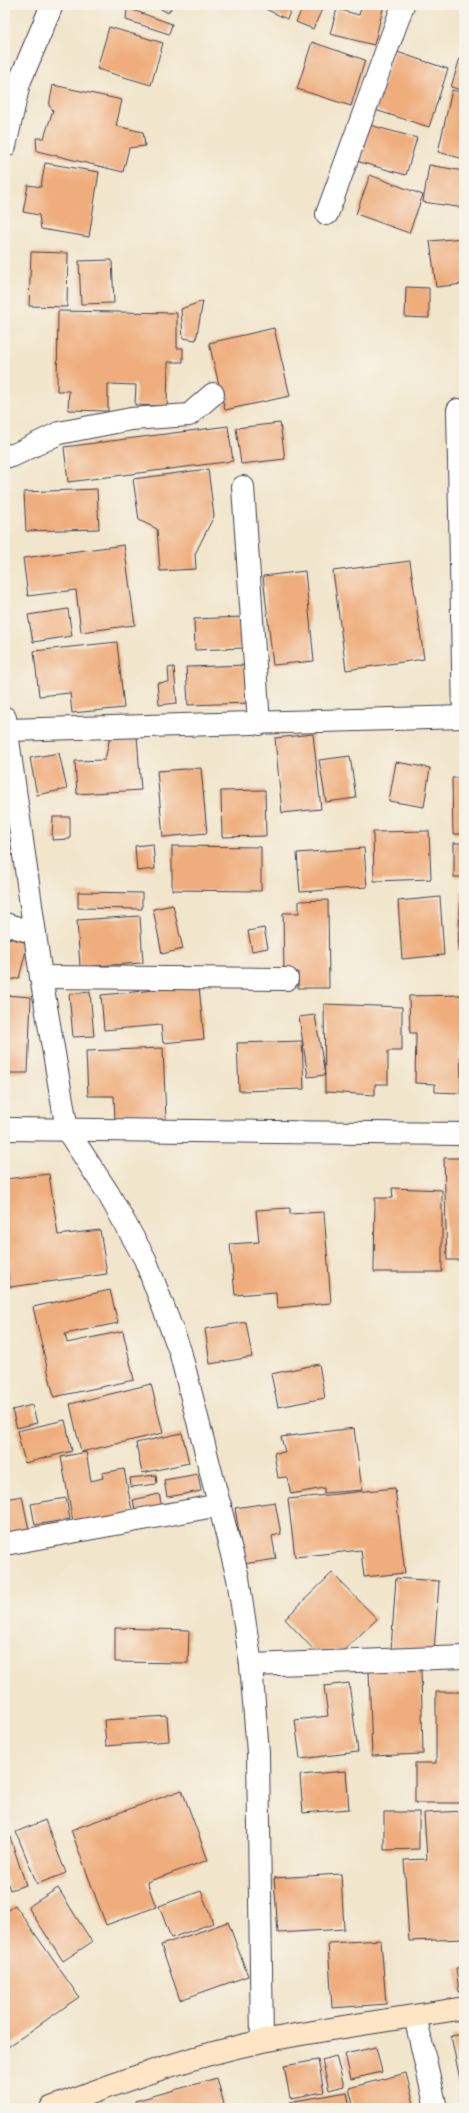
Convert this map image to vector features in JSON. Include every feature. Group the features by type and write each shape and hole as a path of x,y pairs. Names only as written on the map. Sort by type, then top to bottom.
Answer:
{"street":[{"path":"6,138 19,83 52,5"},
{"path":"327,214 403,5"},
{"path":"5,455 12,456 59,433 131,419 189,415 213,394"},
{"path":"262,2041 258,1753 251,1665 238,1578 180,1351 145,1259 108,1193 67,1130 41,977 6,724 259,724 464,717 458,410"},
{"path":"243,487 259,724"},
{"path":"5,924 35,933"},
{"path":"41,977 287,979"},
{"path":"5,1129 464,1134"},
{"path":"5,1544 220,1505"},
{"path":"251,1665 464,1657"},
{"path":"52,2108 135,2076 262,2041 464,2008"},
{"path":"415,2016 436,2108"}],"building":[{"path":"154,5 173,5 168,13"},
{"path":"257,5 293,5 287,19"},
{"path":"304,5 324,5 313,29 296,22"},
{"path":"362,5 384,5 374,45 330,34 337,9 359,15"},
{"path":"127,8 172,24 169,34 126,20"},
{"path":"109,27 163,43 151,85 97,69"},
{"path":"312,42 365,60 351,106 297,89"},
{"path":"394,51 448,69 429,127 375,110"},
{"path":"460,58 464,59 464,91 451,87"},
{"path":"53,85 122,100 116,126 143,132 145,146 129,148 123,172 37,151 36,138 44,138 53,110 49,106"},
{"path":"452,90 464,93 464,159 438,152"},
{"path":"366,124 417,138 406,175 356,161"},
{"path":"45,163 99,172 89,237 41,229 39,215 23,212 28,185 41,187"},
{"path":"429,165 464,171 464,208 423,202"},
{"path":"370,175 423,195 409,233 356,214"},
{"path":"464,238 464,284 436,287 430,241"},
{"path":"31,252 68,253 67,307 29,306"},
{"path":"112,260 114,303 81,304 79,261"},
{"path":"406,287 429,288 429,318 405,317"},
{"path":"203,301 196,340 183,338 181,309"},
{"path":"58,311 177,313 177,348 183,348 183,362 168,362 167,406 135,405 136,385 108,384 108,411 68,410 69,391 57,391"},
{"path":"274,328 290,396 225,410 209,343"},
{"path":"280,423 285,459 241,464 236,428"},
{"path":"228,426 233,461 68,482 64,447"},
{"path":"208,469 214,516 195,554 196,569 160,571 157,529 139,520 133,479"},
{"path":"97,489 99,529 26,531 24,492"},
{"path":"124,545 135,625 81,632 76,590 28,596 23,558"},
{"path":"410,561 424,659 346,670 333,571"},
{"path":"305,571 314,661 273,665 263,576"},
{"path":"68,609 72,636 33,642 28,615"},
{"path":"242,617 244,648 195,650 194,619"},
{"path":"117,642 124,708 72,713 70,693 39,696 34,651"},
{"path":"248,665 250,703 188,705 186,667"},
{"path":"174,667 177,703 159,705 157,683 169,682 168,668"},
{"path":"313,734 321,809 282,813 275,738"},
{"path":"137,735 141,790 77,794 75,761 105,760 110,737"},
{"path":"59,753 67,789 37,795 30,758"},
{"path":"350,756 356,798 326,802 319,760"},
{"path":"396,762 430,768 424,807 389,801"},
{"path":"201,768 207,833 163,837 157,771"},
{"path":"452,778 464,778 464,834 453,834"},
{"path":"265,790 266,836 222,837 221,791"},
{"path":"53,817 70,817 70,839 52,840"},
{"path":"8,818 11,841 5,841 5,819"},
{"path":"429,831 431,879 374,881 373,832"},
{"path":"454,843 464,843 464,877 454,877"},
{"path":"153,844 155,869 137,871 135,846"},
{"path":"172,846 261,847 261,891 172,890"},
{"path":"364,848 367,887 300,892 297,853"},
{"path":"461,890 464,890 464,952 458,951"},
{"path":"78,892 142,893 142,909 78,908"},
{"path":"440,897 444,955 402,959 398,901"},
{"path":"328,900 329,988 298,988 298,972 284,972 283,913 299,913 299,901"},
{"path":"173,905 183,949 162,954 153,909"},
{"path":"140,916 143,963 80,967 77,920"},
{"path":"264,928 268,948 252,951 248,931"},
{"path":"5,937 28,943 19,978 5,981"},
{"path":"199,986 204,1039 163,1043 161,1025 104,1030 101,995"},
{"path":"90,992 94,1036 73,1037 69,994"},
{"path":"5,995 31,997 28,1073 5,1073"},
{"path":"464,995 464,1031 460,1031 461,1093 435,1092 435,1084 415,1083 416,1033 410,1033 409,996"},
{"path":"324,1004 402,1007 402,1051 388,1051 388,1084 375,1084 375,1095 325,1092"},
{"path":"315,1015 325,1075 308,1077 299,1017"},
{"path":"302,1041 304,1089 239,1091 237,1043"},
{"path":"163,1048 166,1119 115,1121 114,1096 88,1096 86,1051"},
{"path":"444,1158 464,1158 464,1260 447,1260"},
{"path":"49,1174 58,1235 100,1230 107,1274 10,1287 5,1254 5,1179"},
{"path":"392,1188 442,1190 442,1272 374,1272 375,1198 393,1198"},
{"path":"290,1208 290,1214 324,1212 331,1303 277,1308 276,1292 235,1295 230,1244 259,1242 256,1210"},
{"path":"110,1290 118,1323 65,1334 67,1343 123,1331 134,1380 54,1397 33,1307"},
{"path":"246,1322 252,1357 210,1364 205,1329"},
{"path":"319,1364 325,1398 278,1407 271,1374"},
{"path":"151,1384 163,1433 81,1452 70,1404"},
{"path":"32,1405 37,1423 17,1428 12,1410"},
{"path":"65,1420 72,1451 25,1463 17,1431"},
{"path":"354,1428 362,1490 324,1493 324,1488 291,1494 287,1477 278,1478 274,1453 285,1452 281,1437"},
{"path":"182,1433 189,1463 142,1473 136,1443"},
{"path":"86,1452 91,1481 103,1478 102,1473 124,1469 133,1516 74,1527 61,1457"},
{"path":"198,1474 201,1491 167,1497 164,1480"},
{"path":"156,1475 157,1484 131,1487 130,1478"},
{"path":"395,1488 405,1573 364,1577 361,1550 295,1557 288,1499"},
{"path":"159,1494 162,1507 136,1513 133,1500"},
{"path":"22,1496 30,1535 5,1539 5,1499"},
{"path":"66,1498 70,1519 35,1525 31,1504"},
{"path":"275,1502 281,1534 272,1536 276,1559 244,1564 235,1508"},
{"path":"332,1573 377,1619 343,1651 315,1651 285,1619"},
{"path":"396,1578 439,1581 434,1652 391,1649"},
{"path":"115,1628 189,1630 188,1663 115,1662"},
{"path":"421,1669 423,1754 372,1756 369,1670"},
{"path":"349,1683 358,1752 300,1759 295,1720 328,1716 324,1686"},
{"path":"436,1692 464,1692 464,1803 415,1803 415,1763 436,1763"},
{"path":"167,1716 169,1741 106,1746 104,1720"},
{"path":"346,1771 349,1809 303,1813 300,1775"},
{"path":"182,1790 208,1860 147,1882 156,1907 106,1925 71,1830"},
{"path":"464,1811 464,1939 409,1941 404,1860 427,1859 424,1813"},
{"path":"384,1812 419,1812 419,1849 384,1850"},
{"path":"45,1820 66,1873 37,1884 16,1832"},
{"path":"10,1837 26,1885 10,1890 5,1876 5,1839"},
{"path":"341,1874 344,1929 278,1933 274,1878"},
{"path":"58,1888 92,1942 63,1961 28,1907"},
{"path":"201,1891 213,1923 171,1938 159,1906"},
{"path":"15,1905 79,1997 5,2049 5,1912"},
{"path":"228,1922 248,1976 180,2000 161,1945"},
{"path":"381,1940 386,2004 332,2008 328,1943"},
{"path":"464,1967 464,1991 459,1992 456,1968"},
{"path":"464,2034 464,2094 463,2094 451,2036"},
{"path":"376,2047 382,2072 351,2079 345,2054"},
{"path":"336,2056 344,2086 329,2090 322,2060"},
{"path":"318,2060 324,2092 290,2098 284,2066"},
{"path":"406,2073 415,2108 354,2108 349,2088"},
{"path":"217,2078 225,2108 137,2108 135,2101"},
{"path":"347,2092 350,2108 290,2108 289,2102"}]}
